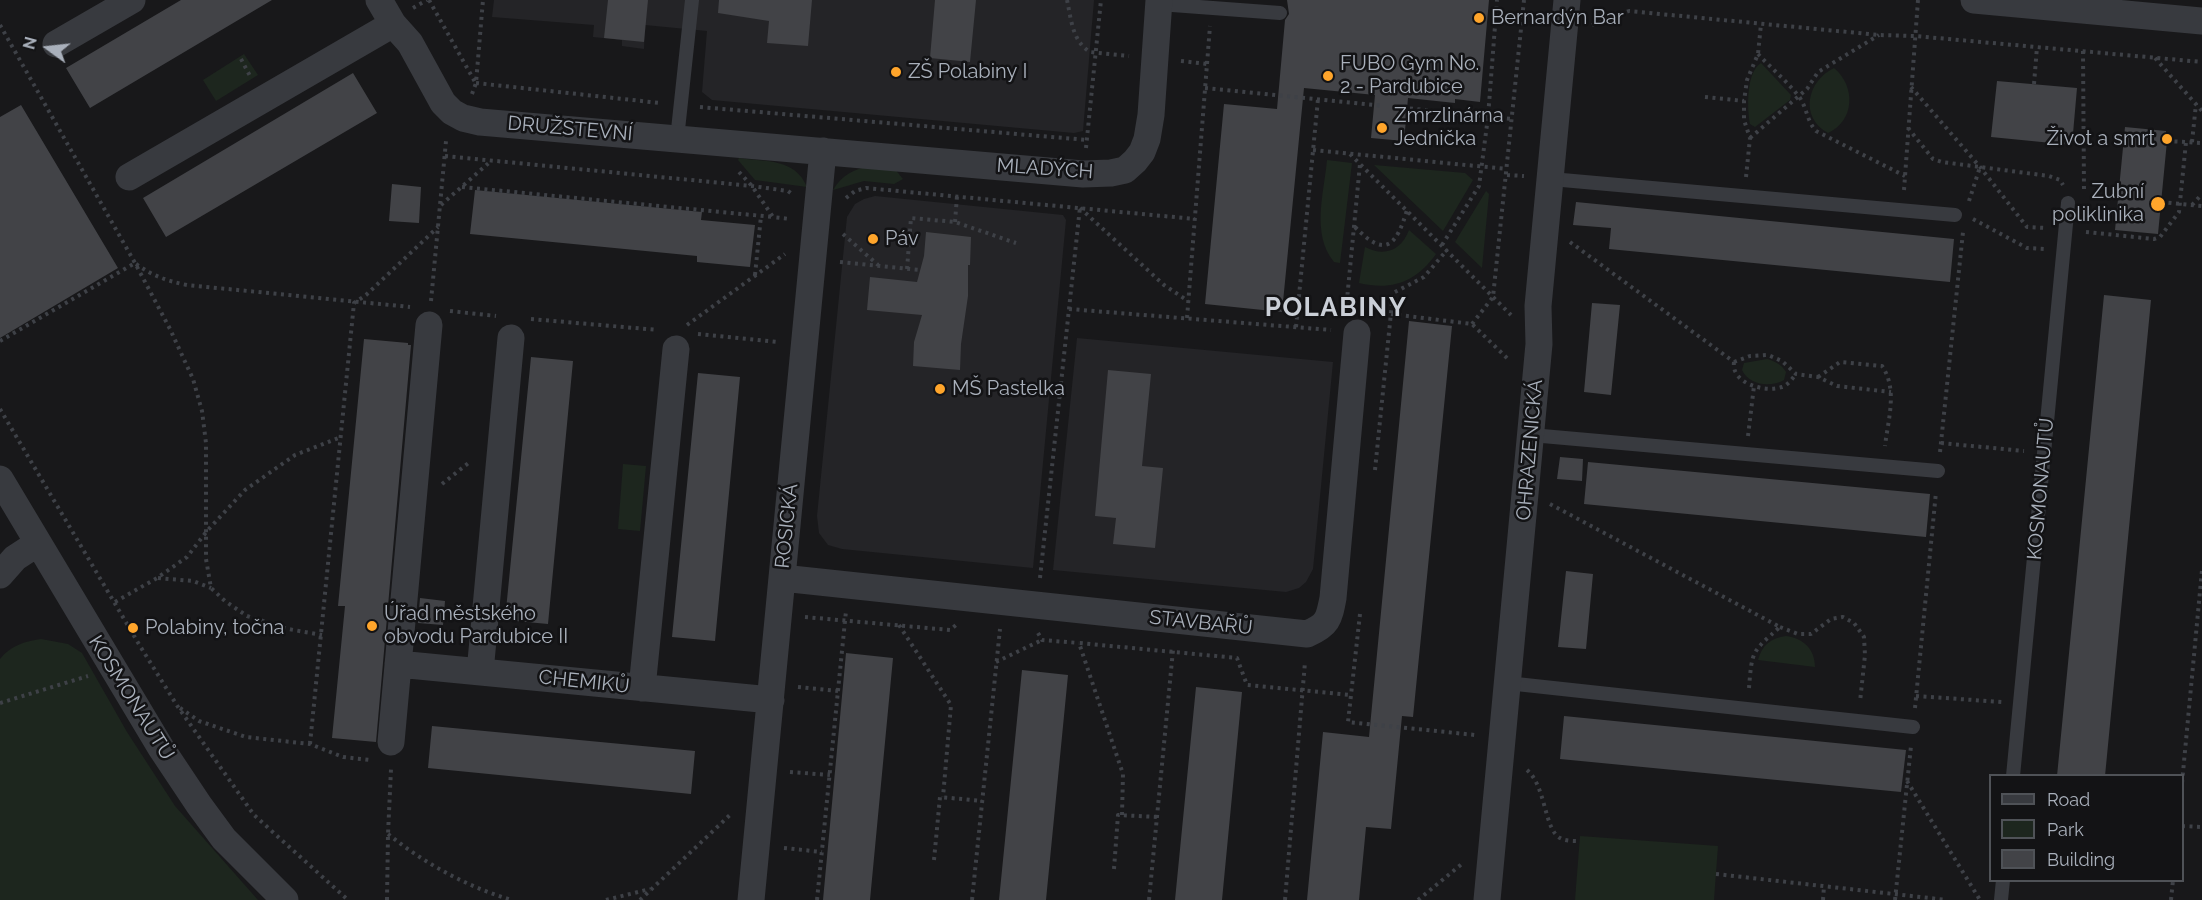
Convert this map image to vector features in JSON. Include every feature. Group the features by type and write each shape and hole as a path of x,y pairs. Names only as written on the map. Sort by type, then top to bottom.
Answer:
{"street":[{"path":"56,44 132,0"},
{"name":"DRUŽSTEVNÍ","path":"379,0 393,24 410,43 443,104 463,118 480,122 823,151"},
{"name":"OHRAZENICKÁ","path":"1487,900 1536,387 1539,344 1538,306 1567,0"},
{"path":"1974,0 2202,21"},
{"name":"MLADÝCH","path":"823,151 1083,174 1125,170 1142,152 1147,139 1151,115 1159,2"},
{"path":"129,177 393,24"},
{"name":"ROSICKÁ","path":"751,900 823,151"},
{"path":"391,753 430,317"},
{"path":"480,672 513,324"},
{"path":"1307,634 1320,628 1329,619 1333,598 1350,332"},
{"path":"642,688 677,340"},
{"name":"KOSMONAUTŮ","path":"0,479 110,664 199,805 224,839 285,900"},
{"path":"0,575 15,558 38,543"},
{"name":"STAVBAŘŮ","path":"782,578 1307,634"},
{"name":"CHEMIKŮ","path":"398,664 771,700"}],"lane":[{"path":"676,139 692,0"},
{"path":"1159,2 1280,13"},
{"path":"1551,179 1960,215"},
{"name":"KOSMONAUTŮ","path":"2013,774 2068,203"},
{"path":"1531,435 1938,471"},
{"path":"1508,683 1913,727"},
{"path":"2001,900 2003,882"}],"path":[{"path":"429,0 476,83"},
{"path":"476,83 483,0"},
{"path":"1067,0 1079,43 1089,52 1096,52"},
{"path":"1038,605 1101,0"},
{"path":"1442,245 1479,186 1488,117 1497,0"},
{"path":"1472,324 1493,297 1524,0"},
{"path":"1903,209 1918,0"},
{"path":"1187,318 1211,8"},
{"path":"1629,11 2202,62"},
{"path":"1744,195 1750,138 1744,120 1744,101 1747,80 1758,54 1761,24"},
{"path":"0,25 135,263 170,329 196,390 202,411 206,443 206,559 211,588"},
{"path":"1750,138 1808,89 1818,72 1880,35"},
{"path":"2034,84 2037,47"},
{"path":"1758,54 1799,97 1805,106 1807,118 1816,131 1905,176"},
{"path":"2154,58 2202,111"},
{"path":"476,83 680,105 1087,140"},
{"path":"1911,87 1980,167 2027,227 2154,239 2160,237 2180,212 2196,104"},
{"path":"1205,88 1384,106"},
{"path":"1705,98 1744,101"},
{"path":"1296,327 1318,99"},
{"path":"1395,107 1512,119"},
{"path":"1908,127 1933,159 2049,176 2060,180 2068,203"},
{"path":"430,317 447,136"},
{"path":"2167,141 2202,143"},
{"path":"712,142 752,186 772,217"},
{"path":"1313,150 1507,169"},
{"path":"1350,154 1539,344"},
{"path":"445,156 752,186 788,191 796,196 842,201 855,191 866,188 1195,219"},
{"path":"440,206 491,160"},
{"path":"1350,332 1354,226 1360,164"},
{"path":"1968,206 1980,167"},
{"path":"462,186 794,219"},
{"path":"2191,205 2202,194"},
{"path":"955,222 957,196"},
{"path":"2161,202 2202,206"},
{"path":"1080,208 1164,285 1188,301"},
{"path":"1354,226 1374,244 1382,245 1392,242 1397,237 1407,210"},
{"path":"1960,215 2027,248 2064,251"},
{"path":"755,275 761,216"},
{"path":"907,269 911,218 955,222 1016,243"},
{"path":"354,303 366,295 438,227"},
{"path":"1897,900 1907,780 1964,227"},
{"path":"838,230 878,266"},
{"path":"1565,238 1734,362"},
{"path":"677,340 755,275 791,249"},
{"path":"1069,309 1389,335 1393,292 1424,277 1447,250"},
{"path":"836,261 920,270"},
{"path":"135,263 151,275 167,281 354,303 430,317 677,340 781,343"},
{"path":"0,341 135,263"},
{"path":"310,744 354,303"},
{"path":"1391,314 1472,324 1536,387"},
{"path":"1734,362 1750,356 1768,355 1782,361 1796,374 1818,377 1837,386 1891,392"},
{"path":"1734,362 1733,370 1737,377 1763,388 1782,387 1796,374"},
{"path":"1818,377 1840,362 1882,366 1889,375 1891,392 1883,467"},
{"path":"1746,454 1754,386"},
{"path":"0,409 178,707 254,815 348,900"},
{"path":"115,602 157,578 187,557 207,531 245,490 295,455 341,437"},
{"path":"413,507 502,437"},
{"path":"1941,443 2044,453"},
{"path":"1549,504 1780,627 1798,634 1810,634 1831,620 1843,617 1854,623 1864,637 1865,655 1859,721"},
{"path":"2183,774 2202,570"},
{"path":"157,578 193,581 211,588 247,616 288,629 322,635"},
{"path":"817,900 848,585"},
{"path":"972,900 1002,602"},
{"path":"805,617 899,625 951,705 943,797 940,797 934,860"},
{"path":"1149,900 1176,620"},
{"path":"1747,710 1751,656 1780,627"},
{"path":"1285,900 1307,634"},
{"path":"996,662 1042,639"},
{"path":"1122,815 1123,774 1079,642 1237,658 1247,685 1351,695 1348,722 1501,751 1535,777 1554,833 1561,839 1579,841"},
{"path":"0,703 87,677 140,646"},
{"path":"798,687 838,692"},
{"path":"1916,696 2020,704"},
{"path":"178,707 199,721 246,737 310,744 343,757 391,753 387,900"},
{"path":"790,772 830,775"},
{"path":"1907,780 1980,900"},
{"path":"943,797 982,801"},
{"path":"640,900 736,810"},
{"path":"1114,869 1118,815 1157,817"},
{"path":"2184,826 2202,827"},
{"path":"388,834 420,857 453,876 480,889 512,900"},
{"path":"783,848 822,852"},
{"path":"1418,900 1469,858"},
{"path":"1716,874 1947,900"},
{"path":"2171,900 2173,882"},
{"path":"1822,900 1824,886"},
{"path":"606,900 654,888"}],"shaded area":[{"name":"ZŠ Polabiny I","path":"494,0 1094,0 1083,131 1074,133 712,100 702,92 707,31 645,25 644,49 622,46 622,40 593,37 594,25 492,17"},
{"name":"MŠ Pastelka","path":"875,196 1063,215 1066,220 1033,568 842,549 828,545 819,533 817,516 847,217 855,204"},
{"path":"1077,338 1333,362 1313,569 1306,582 1299,588 1286,592 1053,570"}],"green space":[{"path":"244,54 258,75 216,101 203,80"},
{"path":"1761,63 1791,95 1790,100 1755,127 1750,124 1749,91 1753,74"},
{"path":"1834,68 1846,84 1849,103 1848,112 1843,120 1837,128 1828,133 1813,118 1810,99 1818,81"},
{"path":"739,158 769,161 787,166 802,178 807,187 755,180 738,160"},
{"path":"1327,160 1352,163 1340,263 1334,262 1327,251 1321,226"},
{"path":"1374,165 1465,173 1473,180 1443,231"},
{"path":"870,166 894,168 903,179 894,184 864,181 833,190 840,180 849,174"},
{"path":"1486,191 1489,194 1482,268 1455,242"},
{"path":"1409,230 1436,254 1428,264 1412,278 1393,285 1359,283 1365,247 1379,252 1391,250 1401,243"},
{"path":"1767,359 1778,364 1786,372 1784,380 1773,384 1760,384 1750,379 1742,370 1744,363"},
{"path":"623,464 646,466 640,531 618,529"},
{"path":"1786,636 1798,639 1807,646 1813,655 1815,667 1758,660 1768,643"},
{"path":"41,639 68,644 82,653 127,732 175,806 258,900 0,900 0,659 18,645"},
{"path":"1580,836 1718,846 1714,900 1575,900"}],"building":[{"path":"181,0 272,0 90,108 66,68"},
{"path":"608,0 648,0 644,42 604,38"},
{"path":"719,0 812,0 808,46 767,43 769,21 718,13"},
{"path":"935,0 976,0 970,62 930,58"},
{"path":"1287,0 1489,0 1480,102 1455,99 1455,103 1408,98 1404,141 1371,138 1375,95 1304,88 1282,312 1205,304 1224,104 1277,109 1285,20 1289,14"},
{"path":"353,73 377,113 166,237 143,198"},
{"path":"1997,81 2077,88 2072,145 1991,137"},
{"path":"21,105 118,268 0,338 0,117"},
{"path":"2125,127 2166,131 2158,234 2115,230"},
{"path":"392,184 421,187 419,223 389,221"},
{"path":"475,190 702,212 701,220 755,225 750,267 697,262 697,256 470,234"},
{"path":"1576,202 1954,239 1950,282 1609,249 1611,228 1573,225"},
{"path":"926,232 971,237 968,296 961,344 960,370 913,366 914,342 922,315 867,310 870,277 917,282 924,256"},
{"path":"2104,295 2151,300 2105,774 2057,774"},
{"path":"1592,303 1620,305 1611,395 1584,392"},
{"path":"1409,321 1452,326 1413,717 1402,716 1391,829 1366,827 1359,900 1307,900 1323,732 1369,737"},
{"path":"364,339 411,345 376,742 332,738 345,606 338,606"},
{"path":"531,357 573,361 548,624 505,620"},
{"path":"1108,370 1151,374 1142,466 1163,468 1155,548 1113,544 1116,518 1095,516"},
{"path":"698,373 740,377 715,641 672,637"},
{"path":"1560,457 1583,459 1582,481 1557,479"},
{"path":"1588,462 1930,494 1926,537 1584,504"},
{"path":"1566,571 1593,574 1586,649 1558,647"},
{"path":"420,598 445,601 443,625 418,623"},
{"path":"846,653 893,658 870,900 823,900"},
{"path":"1022,670 1068,675 1046,900 999,900"},
{"path":"1196,687 1242,692 1222,900 1175,900"},
{"path":"1564,716 1906,750 1901,792 1560,759"},
{"path":"432,726 695,751 691,794 428,768"}],"place":[{"name":"Bernardýn Bar","path":"1479,18"},
{"name":"ZŠ Polabiny I","path":"896,72"},
{"name":"FUBO Gym No. 2 - Pardubice","path":"1328,76"},
{"name":"Zmrzlinárna Jednička","path":"1382,128"},
{"name":"Život a smrt","path":"2167,139"},
{"name":"Zubní poliklinika","path":"2158,204"},
{"name":"Páv","path":"873,239"},
{"name":"MŠ Pastelka","path":"940,389"},
{"name":"Úřad městského obvodu Pardubice II","path":"372,626"},
{"name":"Polabiny, točna","path":"133,628"}],"district":[{"name":"POLABINY","path":"1336,308"}]}
